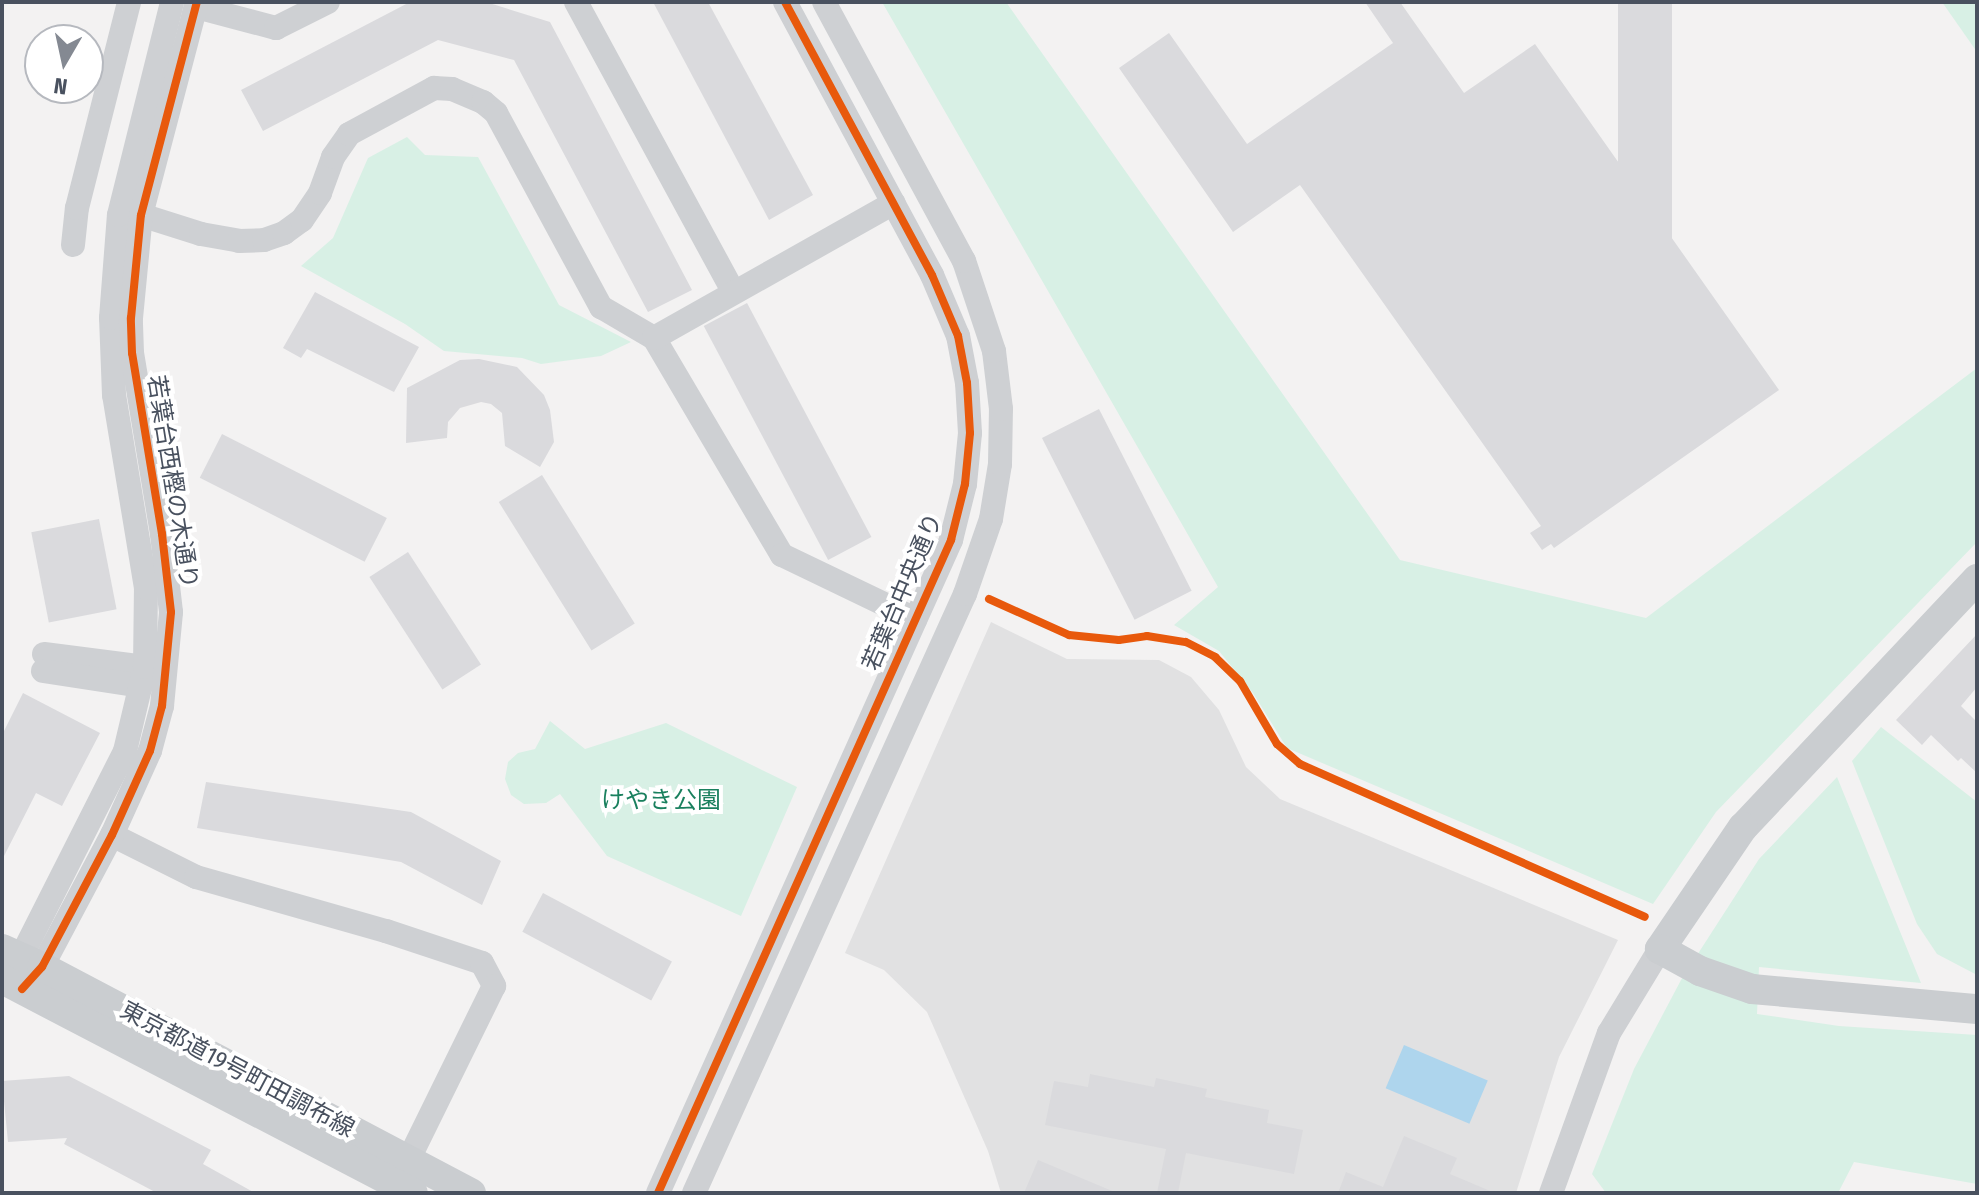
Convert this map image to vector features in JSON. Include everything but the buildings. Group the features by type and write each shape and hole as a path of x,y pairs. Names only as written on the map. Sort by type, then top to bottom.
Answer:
{"main road":[{"path":"1977,579 1743,827 1660,949 1700,971 1752,989 1977,1009"},
{"name":"東京都道19号町田調布線","path":"18,968 471,1193"},
{"name":"東京都道19号町田調布線","path":"18,968 413,1193"}],"street":[{"path":"73,245 77,208 129,2"},
{"path":"188,4 276,28 328,2"},
{"path":"576,2 733,291"},
{"name":"若葉台中央通り","path":"658,1193 951,540 965,484 970,433 967,383 958,336 932,275 785,2"},
{"path":"694,1193 965,594 991,519 1000,464 1001,409 994,351 964,261 824,2"},
{"name":"若葉台西樫の木通り","path":"18,968 112,835 150,751 169,657 171,612 162,534 132,353 131,318 141,215 188,4"},
{"name":"若葉台西樫の木通り","path":"18,968 125,751 143,676 146,588 114,395 111,318 119,215 188,4"},
{"path":"141,215 239,241 264,240 284,233 302,220 312,207 333,157 349,134 434,88 452,89 483,102 496,113 601,307 654,338 782,555 915,619"},
{"path":"654,338 894,203"},
{"path":"44,662 143,676"},
{"path":"112,835 196,877 386,931 482,963 494,986 408,1161"},
{"path":"1551,1193 1609,1033 1660,949"}],"shaded area":[{"path":"991,622 1067,659 1159,660 1191,677 1219,710 1246,767 1280,799 1618,940 1559,1057 1516,1193 1001,1193 988,1151 927,1012 884,970 845,953"}],"green space":[{"path":"882,2 1006,2 1400,560 1646,618 1977,368 1977,542 1716,812 1653,904 1287,748 1253,693 1219,651 1174,625 1218,587"},
{"path":"1942,2 1977,2 1977,52"},
{"path":"407,137 425,155 478,157 559,305 631,342 601,356 541,364 522,358 444,351 405,324 301,266 333,238 368,158"},
{"name":"けやき公園","path":"550,721 585,749 666,723 797,787 741,916 607,856 560,794 546,803 524,804 511,795 505,779 508,762 518,753 535,749"},
{"path":"1881,727 1977,802 1977,975 1937,954 1917,924 1852,761"},
{"path":"1837,777 1921,983 1759,967 1757,1014 1839,1026 1977,1035 1977,1184 1854,1162 1838,1193 1606,1193 1592,1174 1634,1069 1681,980 1759,859"}],"water":[{"path":"1404,1045 1488,1081 1469,1124 1386,1088"}],"cycle path":[{"path":"22,989 42,967 112,835 150,751 162,706 171,612 162,534 132,353 131,318 141,215 197,2"},
{"path":"658,1193 951,540 965,484 970,433 967,383 958,336 932,275 785,2"},
{"path":"989,599 1069,635 1119,640 1147,636 1186,642 1215,657 1240,681 1277,744 1300,764 1645,917"}]}
